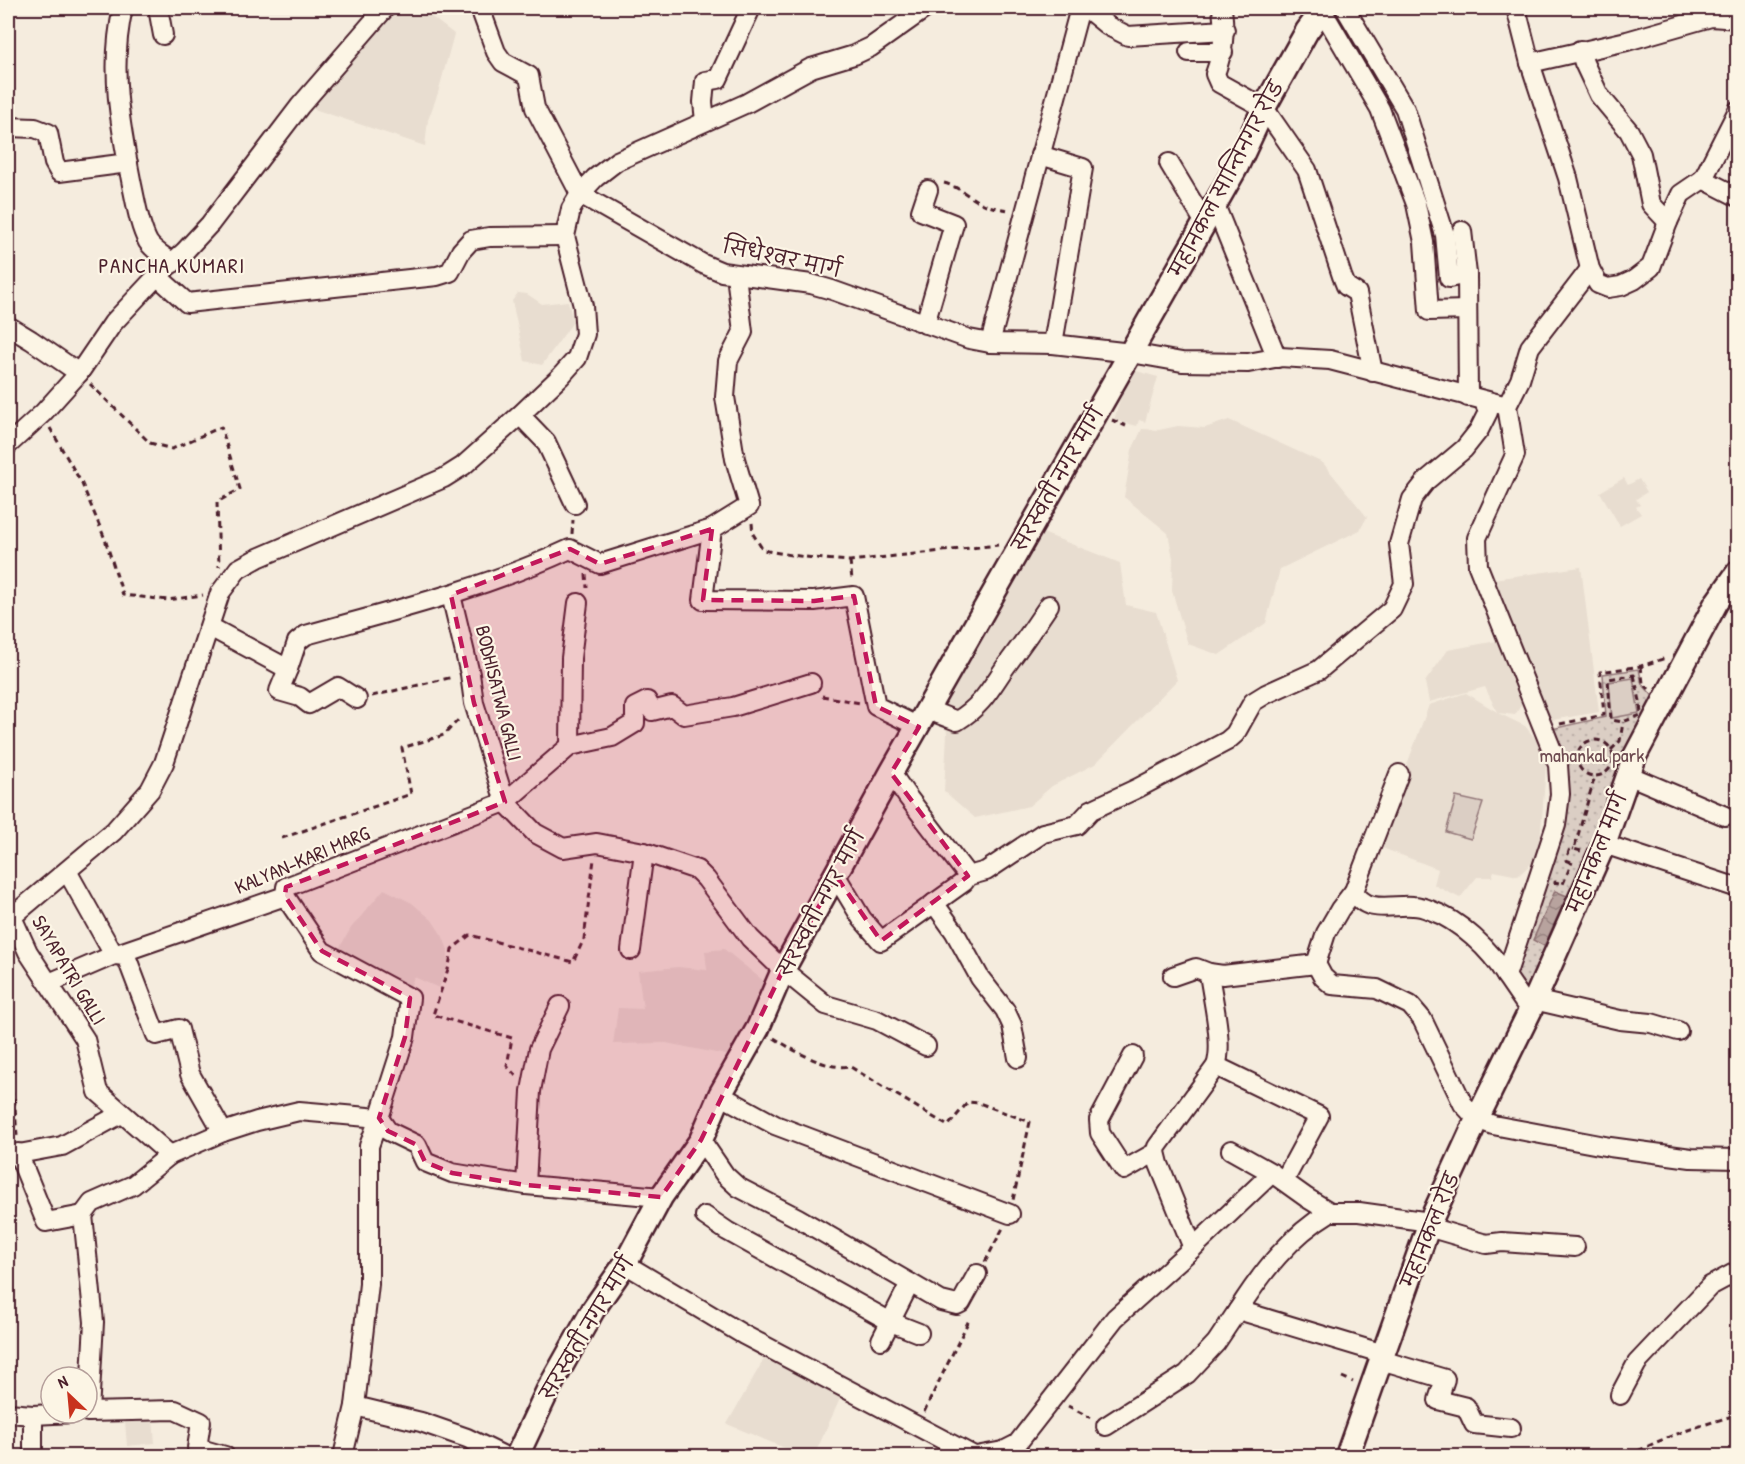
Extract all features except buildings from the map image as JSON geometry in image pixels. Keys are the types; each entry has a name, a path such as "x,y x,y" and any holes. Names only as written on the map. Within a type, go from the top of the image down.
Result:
{"main road":[{"name":"महानकल सान्तिनगर रोड","path":"1131,353 1237,166 1264,108 1307,31 1323,8"},
{"name":"सरस्वती नगर मार्ग","path":"517,1456 554,1380 593,1310 625,1264 661,1197 701,1140 720,1095 758,1028 783,970 891,773 1131,353"},
{"name":"महानकल मार्ग","path":"1532,1005 1604,844 1636,764 1691,650 1716,603 1737,572"},
{"name":"महानकल रोड","path":"1347,1456 1429,1224 1532,1005"}],"street":[{"path":"123,8 116,43 115,67 117,100 128,163 136,204 150,245 172,263"},
{"path":"158,8 163,35"},
{"path":"8,445 43,413 79,373 112,323 210,224 300,106 385,8"},
{"path":"480,8 496,52 504,62 529,76 535,108 580,194"},
{"path":"705,121 703,102 705,81 718,79 751,8"},
{"path":"10,918 114,831 150,790 164,763 220,593 238,569 258,558 444,478 463,466 520,415 561,376 577,357 585,334 583,306 565,236 571,209 580,194 595,178 617,162 747,103 811,68 854,55 871,47 926,8"},
{"path":"990,343 1080,8"},
{"path":"1086,8 1107,26 1128,36 1225,30"},
{"path":"1222,8 1225,30 1223,52 1215,74 1219,83 1264,108 1307,170 1346,286 1357,293 1373,372"},
{"path":"1323,8 1380,109 1416,204 1424,242 1429,311 1467,310"},
{"path":"1345,8 1405,109 1445,235 1449,278 1467,274"},
{"path":"1516,8 1530,63 1568,178 1590,269 1598,284 1608,288 1621,286 1634,280 1651,267 1668,222 1682,194 1703,179 1737,111"},
{"path":"1530,63 1626,41 1711,17 1737,19"},
{"path":"1581,50 1584,63 1599,95 1629,130 1641,154 1651,204 1668,222"},
{"path":"1189,52 1223,52"},
{"path":"8,127 35,128 48,134 54,164 59,172 128,163"},
{"path":"1040,155 1083,168 1053,344"},
{"path":"1169,163 1210,214 1276,358"},
{"path":"1703,179 1737,197"},
{"path":"925,324 954,224 921,211 928,190"},
{"name":"सिधेश्वर मार्ग","path":"580,194 703,264 722,272 811,285 969,339 990,343 1053,344 1131,353 1182,362 1248,363 1276,358 1330,360 1507,406"},
{"path":"836,876 862,919 881,942 964,882 968,876 986,871 1043,833 1077,825 1091,810 1227,741 1235,734 1253,702 1319,670 1392,609 1404,584 1399,544 1412,500 1427,480 1464,449 1479,430 1488,412 1476,399 1462,231"},
{"path":"157,276 187,303 437,276 450,272 471,240 489,237 565,236"},
{"path":"1506,976 1556,825 1560,794 1558,765 1478,567 1477,538 1515,455 1507,406 1520,380 1530,347 1590,269"},
{"path":"357,699 338,687 309,704 300,697 279,691 297,642 306,635 451,595 542,562 570,549 600,564 712,529 749,506 735,459 725,397 728,361 743,332 736,274"},
{"path":"8,327 79,373"},
{"path":"520,415 546,442 574,504"},
{"path":"712,529 703,600 814,601 854,596 876,706 923,719 957,721 969,714 991,691 1049,605"},
{"name":"BODHISATWA GALLI","path":"451,595 470,674 474,703 505,802 535,833 563,848 597,843 644,852 697,870 750,938 783,970 826,1005 877,1020 926,1046"},
{"path":"570,746 571,658 578,603"},
{"path":"210,627 288,669"},
{"name":"BODHISATWA GALLI","path":"505,802 570,746 612,736 635,723 634,707 647,700 652,711 672,706 684,715 733,707 811,683"},
{"path":"1636,764 1725,816"},
{"path":"891,773 968,876"},
{"path":"1399,774 1354,891 1326,933 1316,964 1323,978 1332,985 1377,989 1410,1005 1422,1019 1463,1104 1477,1119 1493,1125 1611,1147 1691,1158 1737,1159"},
{"name":"KALYAN-KARI MARG","path":"49,983 114,955 285,896 286,887 505,802"},
{"path":"1604,844 1737,888"},
{"path":"631,950 644,852"},
{"path":"67,871 114,955 126,956 156,1035 179,1029 190,1074 223,1132"},
{"path":"1354,891 1360,899 1380,908 1412,906 1449,918 1495,957 1506,976 1532,1005 1651,1023 1678,1031"},
{"path":"285,896 322,951 410,998 405,1037 369,1146 369,1284 355,1406 343,1456"},
{"path":"934,903 954,931 980,978 1005,1010 1012,1026 1018,1058"},
{"name":"SAYAPATRI GALLI","path":"10,918 28,952 85,1039 98,1092 171,1155"},
{"path":"1173,976 1196,968 1209,973 1231,974 1316,964"},
{"path":"1193,1248 1156,1152 1157,1147 1220,1058 1209,973"},
{"path":"526,1185 531,1091 539,1049 560,1006"},
{"path":"1133,1056 1100,1120 1100,1133 1124,1170 1156,1152"},
{"path":"625,1264 744,1335 975,1456 1004,1451 1017,1444 1115,1318 1193,1248 1278,1177 1319,1116 1216,1066"},
{"path":"720,1095 775,1125 1010,1214"},
{"path":"88,1365 93,1322 83,1215 92,1203 133,1185 171,1155 223,1132 257,1121 299,1111 379,1118"},
{"path":"83,1215 46,1222 13,1154 62,1146 121,1114"},
{"path":"379,1118 388,1131 417,1146 425,1162 452,1173 526,1185 661,1197"},
{"path":"701,1140 725,1175 738,1187 798,1218 941,1301 959,1305 977,1274"},
{"path":"1231,1150 1278,1177 1330,1212"},
{"path":"1106,1426 1187,1374 1216,1343 1273,1260 1291,1241 1330,1212 1359,1212 1429,1224 1486,1244 1502,1242 1575,1247"},
{"path":"705,1216 727,1232 891,1322 919,1334"},
{"path":"1620,1395 1637,1363 1710,1286 1737,1271"},
{"path":"881,1340 910,1283"},
{"path":"1238,1310 1445,1379 1438,1400 1466,1407 1474,1424 1510,1428"},
{"path":"355,1406 421,1422 466,1438 504,1456"},
{"path":"99,1412 174,1410 201,1422 197,1448 225,1456"},
{"path":"8,1413 39,1415"},
{"path":"33,1415 33,1456"}],"path":[{"path":"928,190 936,182 956,186 989,206 1025,213"},
{"path":"43,413 82,484 105,539 123,595 168,600 220,593 217,502 240,489 221,427 172,449 150,443 79,373"},
{"path":"570,549 574,504"},
{"path":"749,506 753,534 763,550 788,555 850,561 1021,543"},
{"path":"1543,728 1604,715 1600,672 1641,666 1691,650"},
{"path":"357,699 470,674"},
{"path":"1634,675 1641,701 1641,715 1623,722 1611,720 1608,679 1634,675"},
{"path":"811,683 822,696 876,706"},
{"path":"282,838 411,794 402,748 444,735 474,703"},
{"path":"1611,750 1620,741 1623,722"},
{"path":"1599,740 1606,742 1613,759 1607,773 1595,776 1583,773 1577,765 1578,748 1583,742 1599,740"},
{"path":"1574,849 1595,776"},
{"path":"531,1091 507,1066 512,1038 433,1015 449,966 452,949 470,935 573,962 584,939 597,843"},
{"path":"1579,863 1566,860 1570,848 1582,851 1581,857"},
{"path":"8,1094 14,1094 13,1154"},
{"path":"1737,1377 1734,1378 1737,1430"},
{"path":"1053,1397 1106,1426"},
{"path":"1629,1456 1694,1427 1736,1415"}],"highlighted area":[{"path":"712,529 703,600 814,601 854,596 876,706 919,727 891,773 968,876 881,941 836,876 783,970 701,1140 661,1197 526,1185 452,1173 425,1162 417,1145 388,1131 379,1118 405,1037 410,998 322,951 285,896 286,887 505,802 474,703 451,595 570,549 600,564"}],"shaded area":[{"path":"392,8 420,8 454,34 428,120 425,146 308,107"},
{"path":"518,293 527,294 542,304 568,301 573,322 542,365 525,361 512,301"},
{"path":"1129,369 1158,377 1145,422 1139,420 1137,426 1114,420"},
{"path":"1229,420 1323,463 1367,517 1360,530 1280,569 1266,623 1219,655 1188,644 1172,591 1173,558 1168,533 1124,497 1132,450 1142,429 1159,430 1178,426 1205,428"},
{"path":"1624,478 1628,485 1639,479 1647,492 1636,499 1640,505 1636,507 1641,514 1620,526 1600,492"},
{"path":"1035,530 1120,563 1126,605 1156,612 1177,680 1095,764 1052,786 1029,806 975,818 944,791 947,733 942,706 1026,563"},
{"path":"1581,567 1599,712 1546,721 1491,592 1493,579"},
{"path":"1502,640 1527,695 1515,715 1498,713 1525,726 1547,753 1539,856 1518,876 1494,871 1492,877 1477,877 1460,898 1434,885 1438,869 1377,846 1429,705 1466,693 1497,712 1485,687 1429,702 1425,682 1448,650"},
{"path":"384,889 412,903 432,920 443,937 448,950 448,964 439,988 414,977 407,996 334,957 351,928"},
{"path":"724,949 765,982 736,1057 666,1043 613,1044 618,1008 643,1009 638,971 678,967 707,970 705,951"},
{"path":"764,1359 796,1368 844,1390 814,1456 804,1456 727,1424"},
{"path":"153,1420 155,1443 127,1446 125,1422"}],"green space":[{"name":"mahankal park","path":"1639,669 1642,684 1660,704 1529,1006 1508,978 1560,823 1547,730 1606,717 1603,674"},
{"path":"1633,678 1639,713 1612,718 1609,682"},
{"path":"1456,797 1483,803 1471,839 1446,832"}],"water":[{"path":"1555,891 1567,896 1544,946 1533,940"}],"district":[{"name":"PANCHA KUMARI","path":"172,266"}]}
